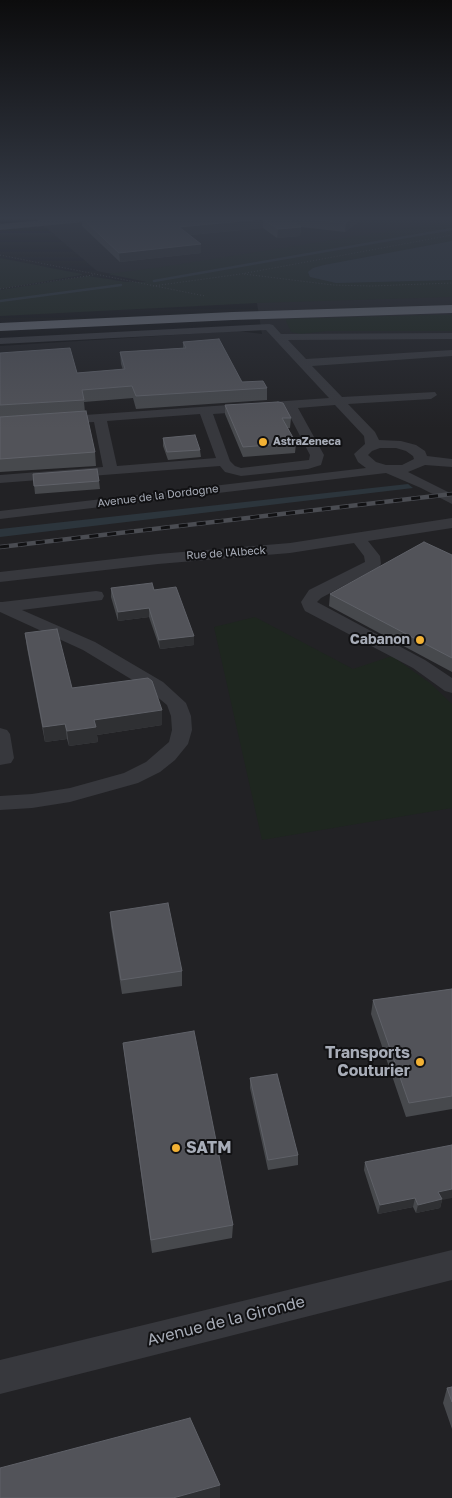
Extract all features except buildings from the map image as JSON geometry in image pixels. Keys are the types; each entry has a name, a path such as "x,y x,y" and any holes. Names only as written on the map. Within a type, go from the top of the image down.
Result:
{"highway":[{"path":"0,320 452,302"},
{"path":"0,327 277,314 452,309"},
{"path":"277,314 452,313"}],"street":[{"path":"0,341 269,327 370,435 372,446 392,444 407,446 418,452 421,461 420,478 426,484"},
{"path":"278,337 452,336"},
{"path":"302,363 452,353"},
{"path":"50,421 431,395"},
{"path":"205,410 224,462 230,470 241,472 304,466 316,462 316,454 290,404"},
{"path":"100,418 111,471"},
{"name":"Avenue de la Dordogne","path":"317,478 342,471 362,457 363,451 372,446"},
{"path":"362,457 372,465 388,469 426,484 452,500"},
{"path":"421,461 452,463"},
{"name":"Avenue de la Dordogne","path":"0,515 388,469 410,468 421,461"},
{"path":"0,479 224,462"},
{"name":"Rue de l'Albeck","path":"0,577 158,558 290,548 452,523"},
{"path":"358,538 372,556 373,564 314,594 309,602 311,607 419,664 452,687"},
{"path":"1,607 96,596"},
{"path":"0,803 32,801 70,795 131,778 153,767 168,756 178,744 182,730 181,716 176,703 156,686 89,646 1,607"},
{"path":"0,734 4,758 0,758"},
{"name":"Avenue de la Gironde","path":"0,1377 452,1265"}],"path":[{"path":"168,289 205,296"}],"shaded area":[{"path":"187,289 452,289 452,1498 0,1498 0,346 238,331 262,334 257,303"},
{"path":"452,289 452,297 257,303 0,316 0,290"},
{"path":"452,315 452,331 327,331 301,334 291,332 286,321 286,319"},
{"path":"408,484 413,488 0,537 0,529"},
{"path":"255,617 353,669 392,656 430,683 452,704 452,808 262,840 214,627"}],"waterway":[{"path":"0,301 91,289"}],"railway":[{"path":"0,547 452,494"}],"place":[{"name":"AstraZeneca","path":"263,442"},
{"name":"Cabanon","path":"420,640"},
{"name":"Transports Couturier","path":"420,1062"},
{"name":"SATM","path":"176,1148"}]}
